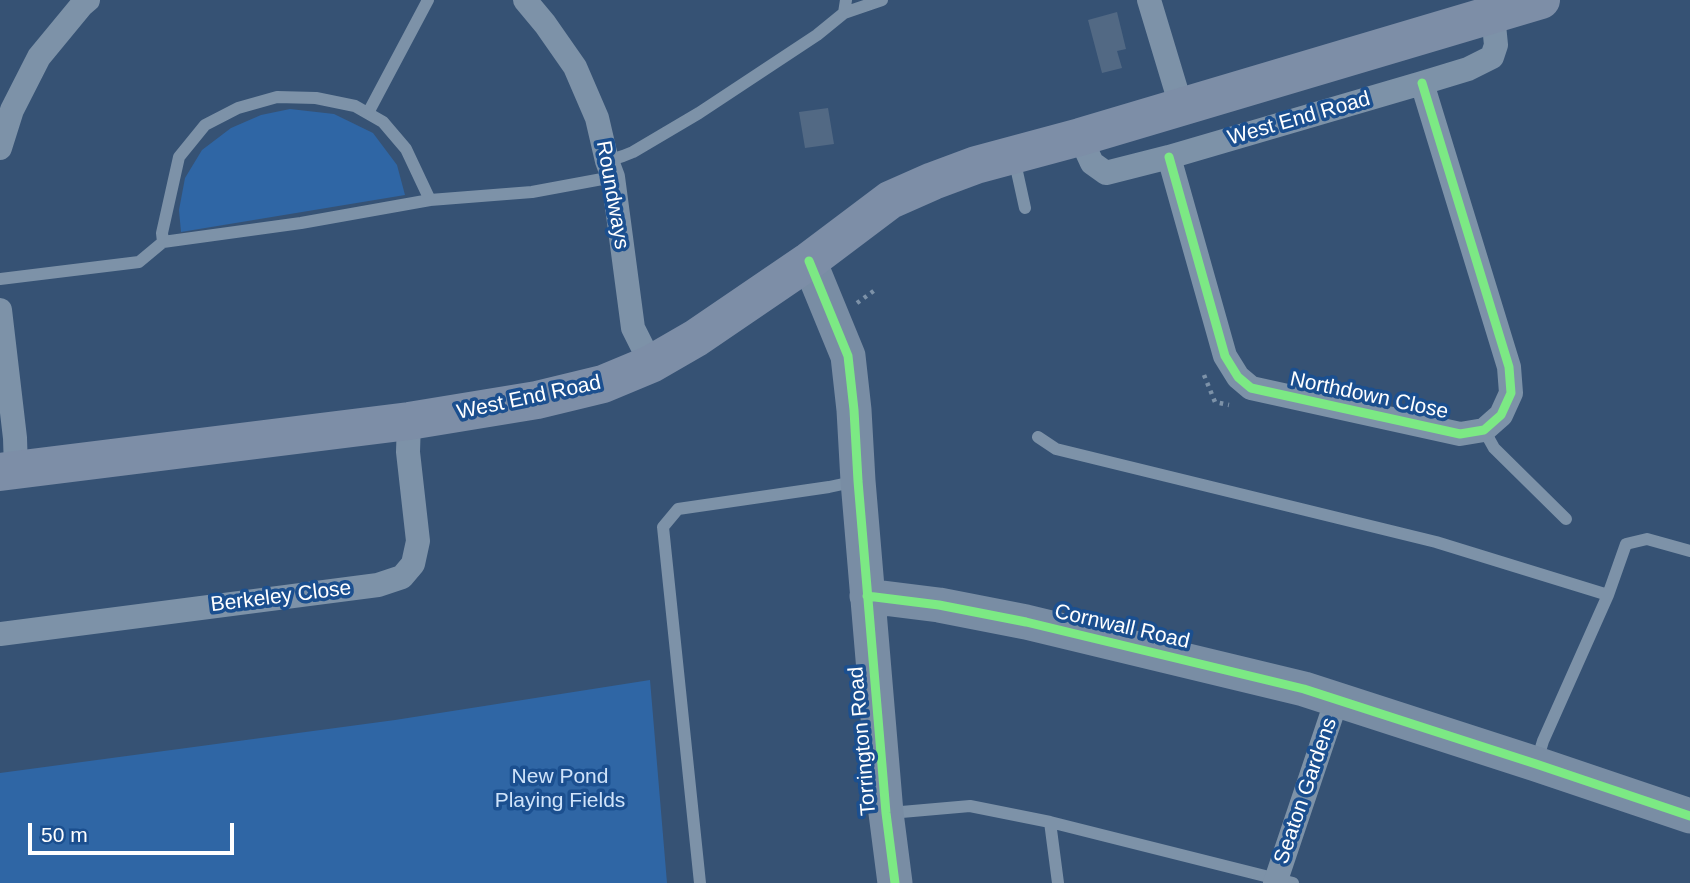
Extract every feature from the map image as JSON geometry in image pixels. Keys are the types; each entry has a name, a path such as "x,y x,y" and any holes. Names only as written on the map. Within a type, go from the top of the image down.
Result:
{"main road":[{"name":"West End Road","path":"8,470 409,421 537,400 603,384 651,364 696,338 809,261 890,200 933,181 977,171 1013,154 1080,137 1541,0"}],"street":[{"name":"Roundways","path":"525,0 575,67 597,118 610,169 633,328 651,364"},
{"path":"1149,0 1181,106"},
{"path":"0,148 12,110 39,57 81,2"},
{"name":"West End Road","path":"1080,137 1092,163 1106,173 1422,83 1468,69 1492,57 1496,45 1493,15"},
{"path":"1422,83 1509,368 1511,393 1501,415 1484,430"},
{"name":"Northdown Close","path":"1168,157 1225,356 1238,377 1251,388 1460,434 1484,430"},
{"path":"809,261 848,356 867,596"},
{"path":"0,310 15,438 8,470"},
{"name":"Berkeley Close","path":"0,634 378,585 402,577 413,564 418,541 408,452 409,421"},
{"name":"Cornwall Road","path":"867,596 939,605 1026,622 1304,690 1690,816"},
{"name":"Torrington Road","path":"867,596 886,813 895,883"},
{"name":"Seaton Gardens","path":"1282,881 1337,699"}],"lane":[{"path":"368,113 428,0"},
{"path":"0,279 139,262 163,242 301,223 430,200 532,192 610,169 623,156 699,113 817,35 845,6 882,0"},
{"path":"163,242 162,233 179,158 205,125 238,108 277,97 316,98 355,106 383,122 406,149 430,200"},
{"path":"1013,154 1025,208"},
{"path":"1484,430 1494,448 1566,519"},
{"path":"1038,437 1056,449 1436,542 1608,595"},
{"path":"700,883 663,527 678,509 858,481"},
{"path":"1536,764 1543,741 1608,595 1626,544 1647,539 1690,551"},
{"path":"886,813 970,806 1050,822 1282,881"},
{"path":"1050,822 1058,883"}],"path":[{"path":"1200,365 1214,402 1241,407"}],"green space":[{"path":"290,109 334,114 373,133 397,165 405,195 181,232 179,210 185,178 202,150 231,128 261,115"},
{"name":"New Pond Playing Fields","path":"650,680 667,883 0,883 0,773 395,720"}],"building":[{"path":"1117,12 1126,49 1117,51 1122,68 1102,73 1088,20"},
{"path":"828,108 834,144 805,148 799,112"}],"cycle path":[{"path":"1169,157 1225,356 1238,377 1251,388 1460,434 1484,430 1501,415 1511,393 1509,367 1422,83"},
{"path":"809,261 848,356 886,813 895,883"},
{"path":"867,596 939,605 1026,622 1304,689 1690,816"}]}
